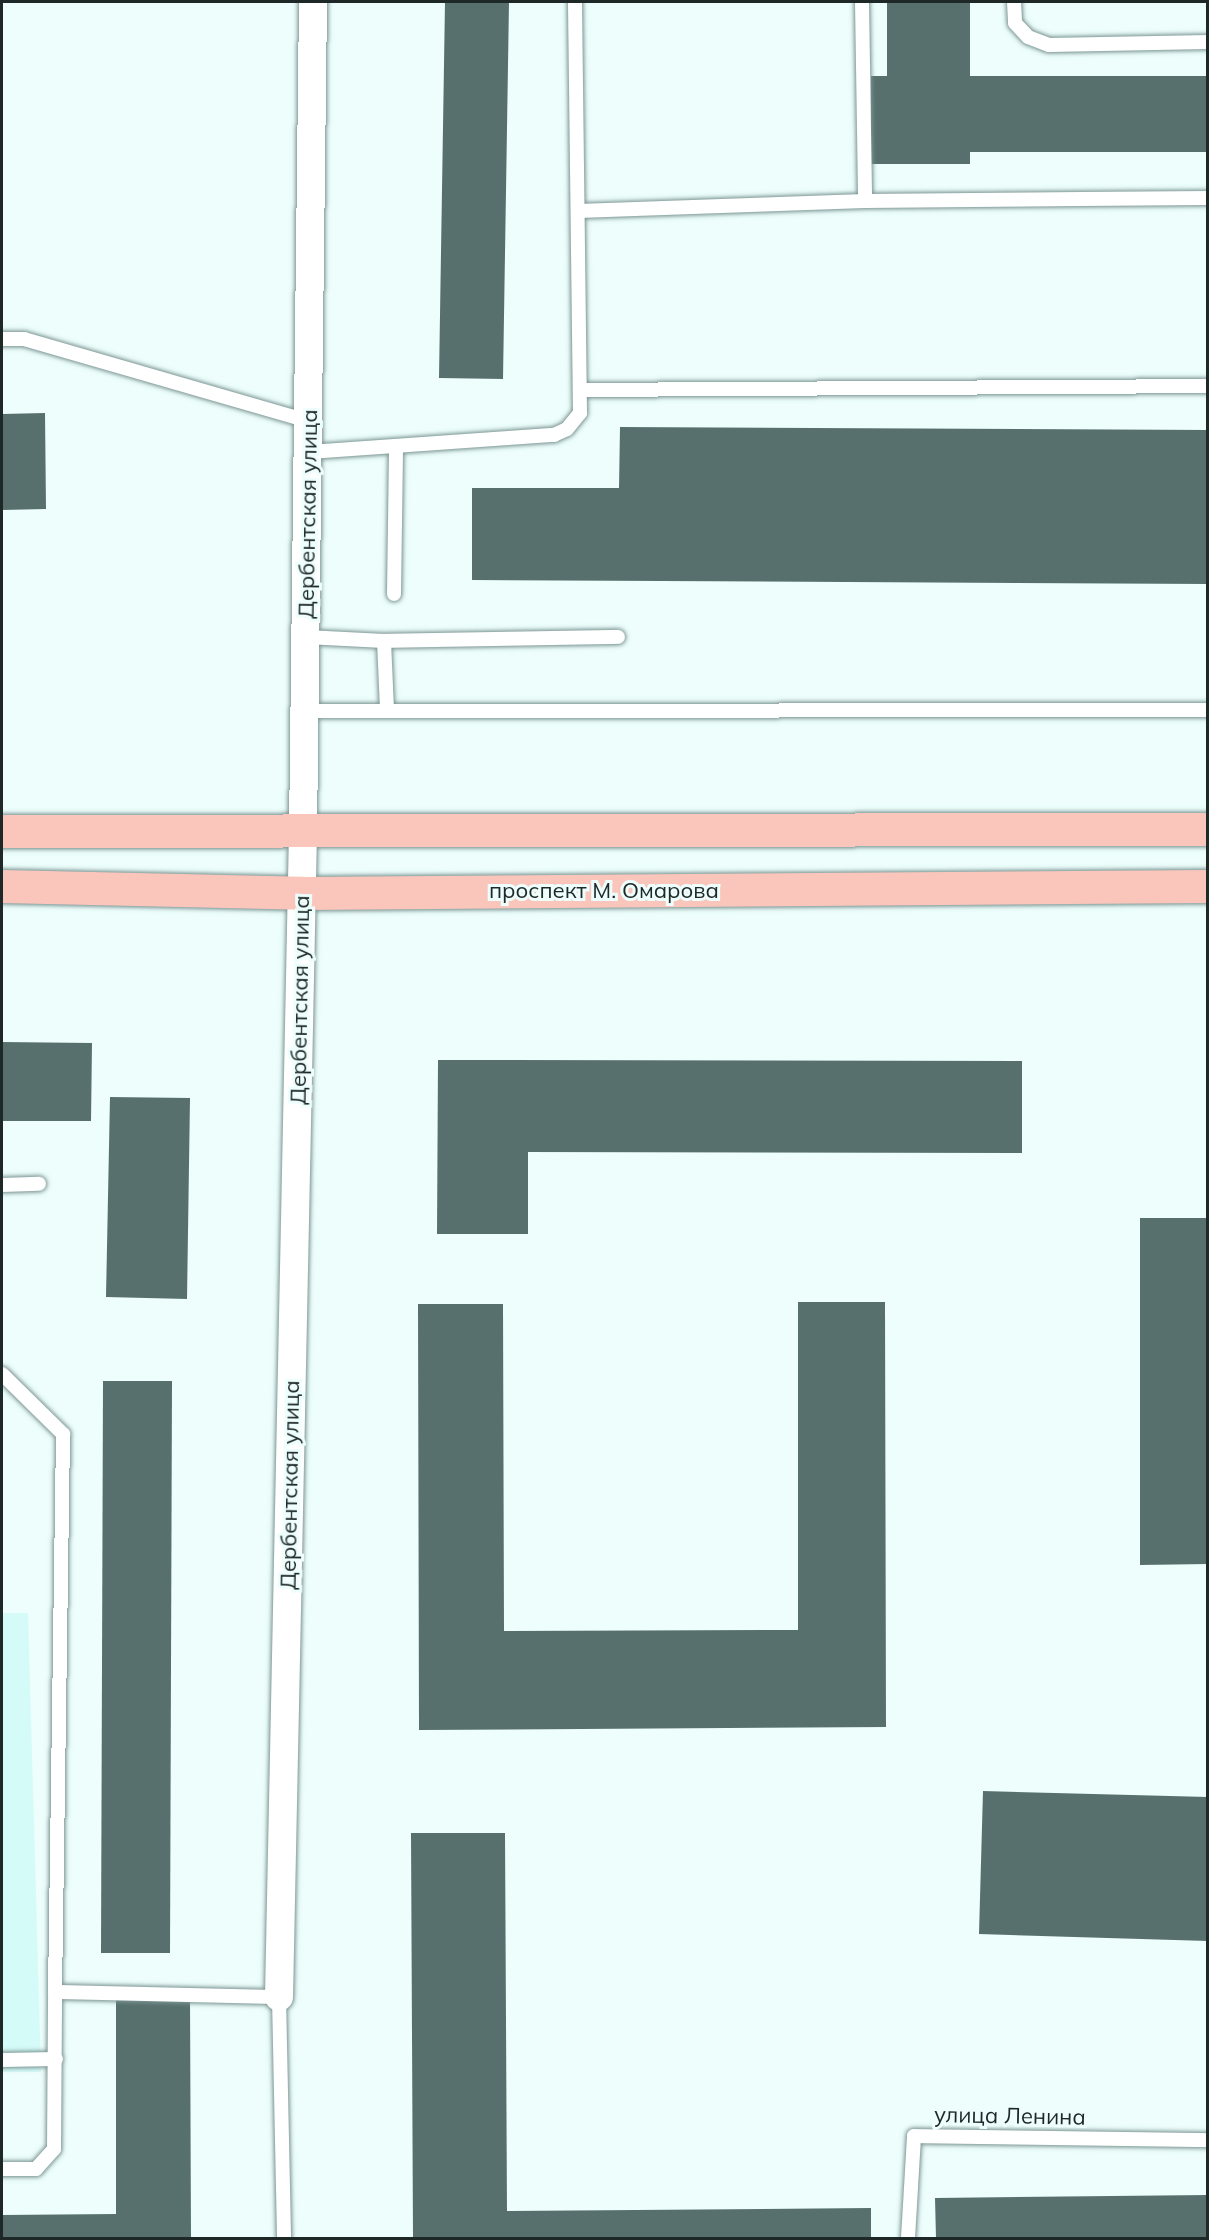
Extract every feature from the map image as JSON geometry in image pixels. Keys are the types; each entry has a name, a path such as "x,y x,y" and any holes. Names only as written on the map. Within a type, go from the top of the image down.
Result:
{"main road":[{"path":"2,831 1208,829"},
{"name":"проспект М. Омарова","path":"2,886 302,893 1208,886"}],"street":[{"name":"Дербентская улица","path":"279,1997 302,893 313,2"}],"lane":[{"path":"309,452 554,435 567,429 580,413 575,2"},
{"path":"862,2 865,201"},
{"path":"1014,2 1015,22 1028,38 1049,45 1208,42"},
{"path":"578,211 865,201 1208,198"},
{"path":"2,339 24,339 309,421"},
{"path":"580,390 1208,386"},
{"path":"394,594 396,446"},
{"path":"306,637 384,641 618,637"},
{"path":"384,641 387,711"},
{"path":"305,711 1208,710"},
{"path":"2,1185 39,1184"},
{"path":"2,1374 63,1434 54,2149 36,2169 2,2169"},
{"path":"55,1992 279,1997 284,2238"},
{"path":"2,2060 56,2059"},
{"name":"улица Ленина","path":"908,2238 914,2136 1208,2140"}],"shaded area":[{"path":"2,1613 28,1613 41,2072 2,2072"}],"building":[{"path":"445,2 509,2 503,379 439,378"},
{"path":"887,2 970,2 970,76 1208,76 1208,152 970,152 970,164 871,164 871,76 887,76"},
{"path":"45,413 46,509 2,510 2,414"},
{"path":"620,427 1208,430 1208,584 472,580 472,488 619,488"},
{"path":"2,1042 92,1043 91,1121 2,1121"},
{"path":"438,1060 1022,1061 1022,1153 528,1152 528,1234 437,1234"},
{"path":"110,1097 190,1098 187,1299 106,1297"},
{"path":"1140,1218 1208,1218 1208,1564 1140,1565"},
{"path":"798,1302 885,1302 886,1727 419,1730 418,1304 503,1304 504,1631 798,1630"},
{"path":"103,1381 172,1381 170,1953 101,1953"},
{"path":"983,1791 1208,1797 1208,1941 979,1934"},
{"path":"411,1833 505,1833 507,2211 871,2208 871,2238 413,2238"},
{"path":"116,1998 190,1998 191,2238 2,2238 2,2215 116,2214"},
{"path":"1208,2195 1208,2238 936,2238 935,2198"}]}
